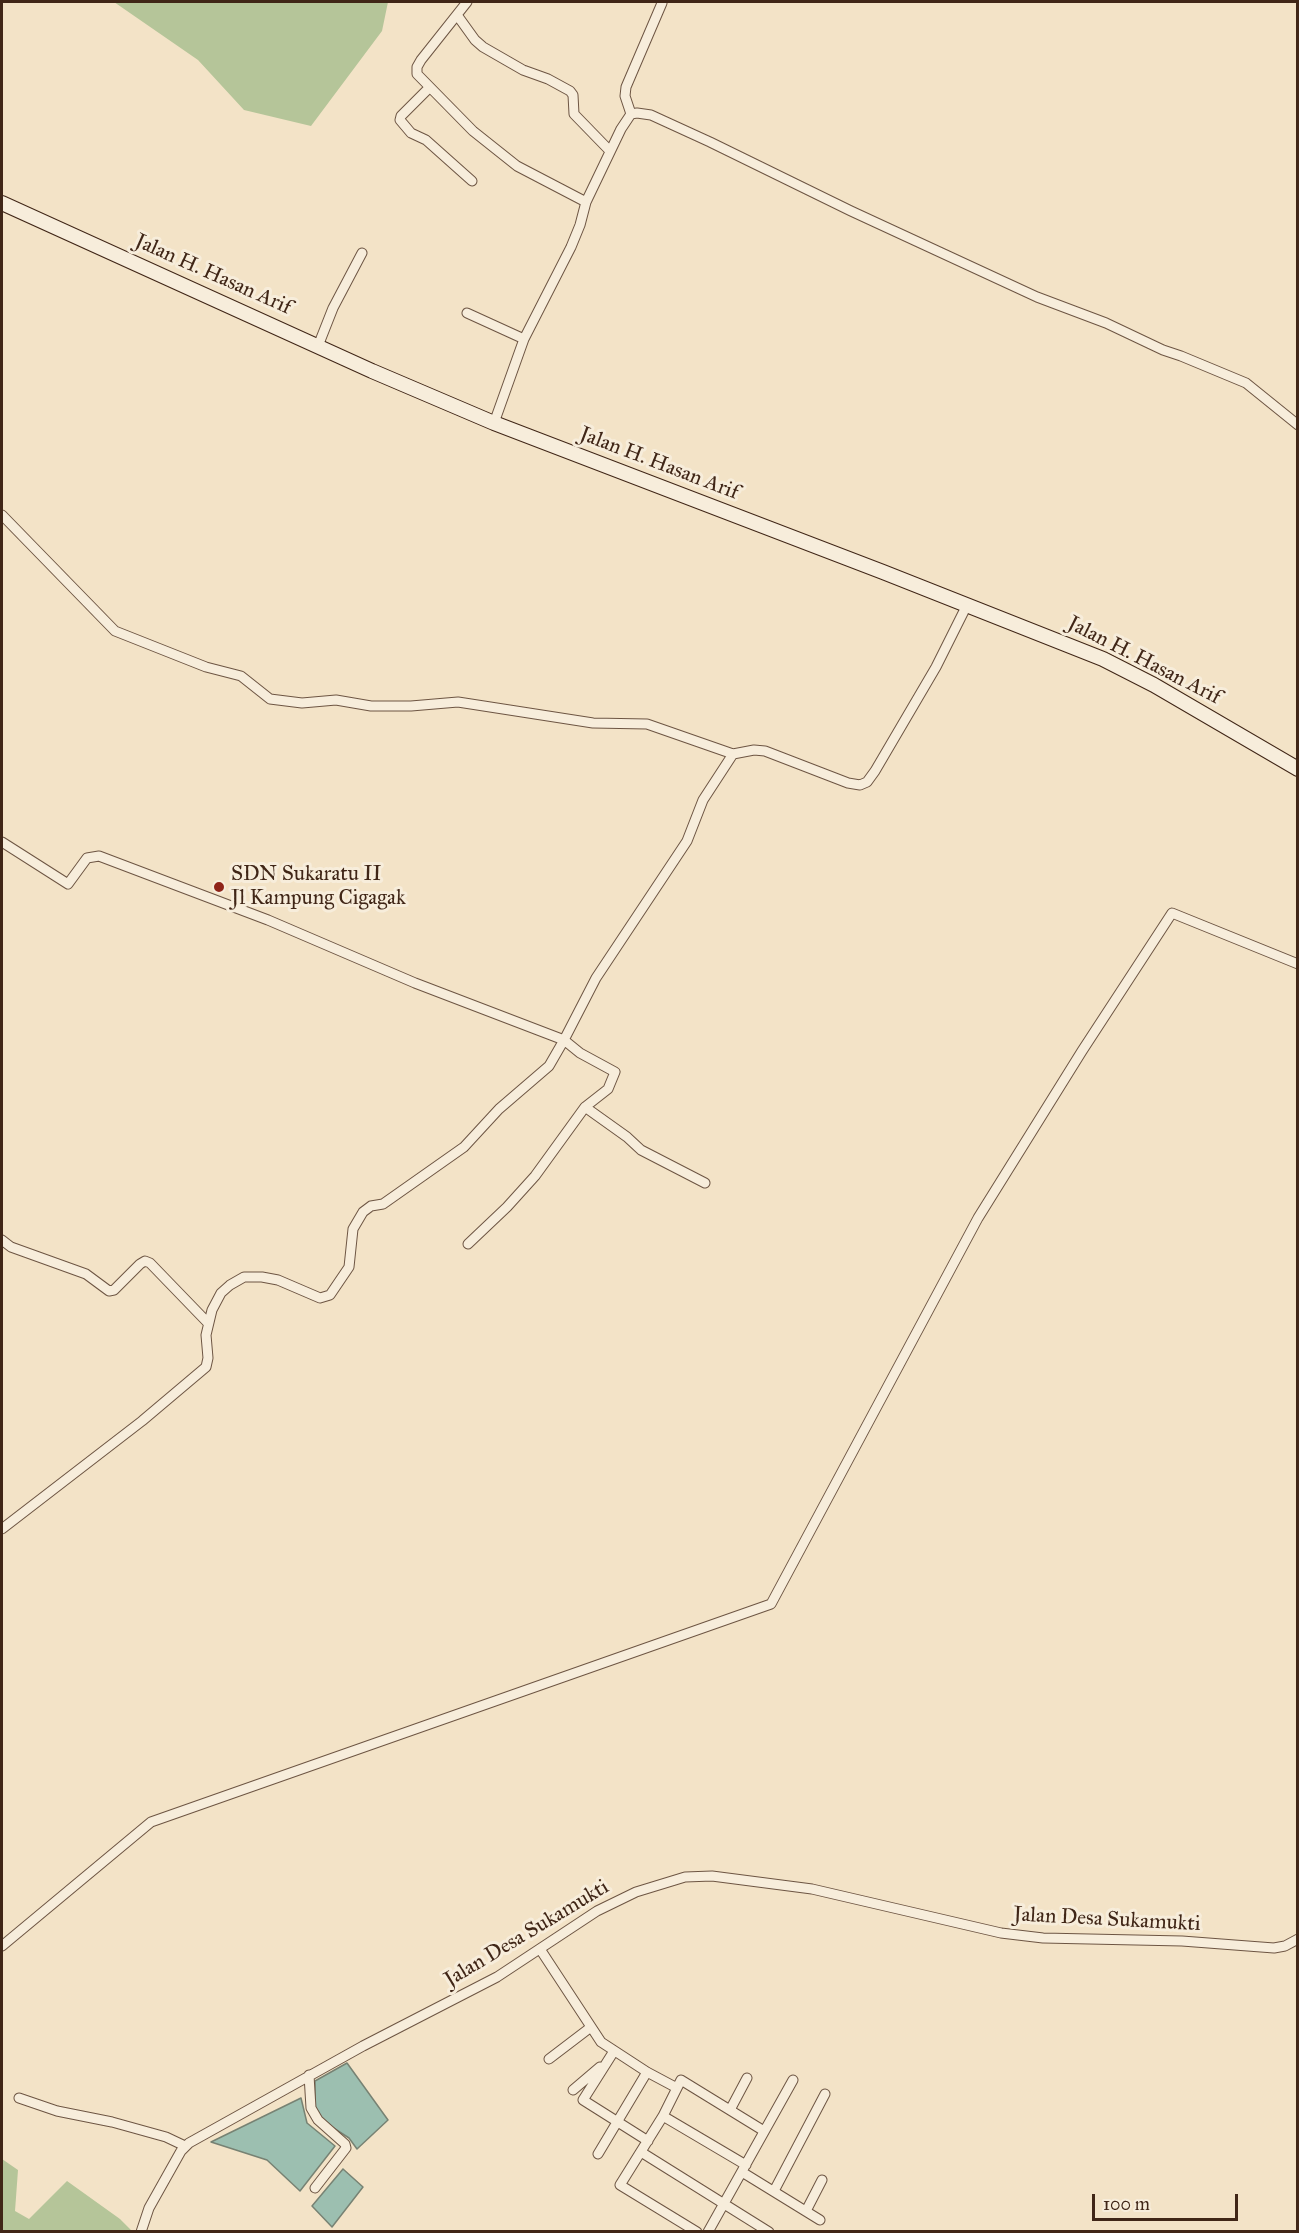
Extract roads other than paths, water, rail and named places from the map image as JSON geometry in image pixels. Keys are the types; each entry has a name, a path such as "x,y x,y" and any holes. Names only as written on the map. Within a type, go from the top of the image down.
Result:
{"main road":[{"name":"Jalan H. Hasan Arif","path":"2,203 372,371 494,423 1056,639 1154,685 1298,769"}],"street":[{"path":"467,2 417,66 417,74 472,131 517,166 586,202"},
{"path":"631,114 626,101 626,87 662,3"},
{"path":"457,15 474,40 483,47 523,70 548,79 570,91 573,95 574,114 609,150"},
{"path":"429,88 401,116 400,120 411,133 426,140 472,181"},
{"path":"631,114 642,113 670,124 1037,297 1106,323 1163,350 1245,383 1298,425"},
{"path":"494,423 524,339 571,247 586,202 609,150 631,114"},
{"path":"318,346 333,308 363,253"},
{"path":"466,313 524,339"},
{"path":"2,515 115,631 206,667 241,676 270,699 302,703 336,700 371,706 411,706 458,702 593,723 647,724 733,754 754,750 765,752 848,783 860,785 865,783 875,771 936,667 967,605"},
{"path":"2,1529 142,1421 206,1367 208,1323 221,1293 230,1285 244,1277 278,1280 320,1298 330,1295 349,1267 353,1230 363,1212 371,1206 383,1204 465,1147 499,1109 549,1066 596,978 687,841 703,800 733,754"},
{"path":"2,842 68,884 87,858 99,856 268,920 415,983 564,1040 580,1053 615,1072 608,1089 585,1107 535,1176 507,1207 468,1244"},
{"path":"2,1946 151,1822 771,1604 978,1218 1172,913 1298,964"},
{"path":"585,1107 641,1150 705,1184"},
{"path":"2,1240 11,1247 86,1274 109,1292 114,1290 144,1261 150,1263 208,1323"},
{"name":"Jalan Desa Sukamukti","path":"185,2146 309,2075 497,1977 597,1911 636,1892 685,1877 712,1876 812,1889 1001,1933 1043,1938 1182,1941 1271,1948 1285,1946 1298,1939"},
{"path":"540,1949 601,2042 647,2072 677,2088"},
{"path":"549,2059 591,2027"},
{"path":"614,2051 583,2100 648,2141"},
{"path":"573,2090 606,2062"},
{"path":"598,2154 647,2072"},
{"path":"309,2075 311,2108 318,2120 345,2144 346,2148 315,2188"},
{"path":"730,2110 747,2078"},
{"path":"697,2232 620,2185 663,2116 681,2080 764,2131"},
{"path":"708,2232 793,2080"},
{"path":"774,2191 825,2094"},
{"path":"19,2098 57,2111 112,2122 166,2137 185,2146 149,2208 141,2232"},
{"path":"663,2116 820,2220"},
{"path":"641,2152 769,2232"},
{"path":"806,2211 822,2180"}],"place":[{"name":"SDN Sukaratu II Jl Kampung Cigagak","path":"219,887"}]}
